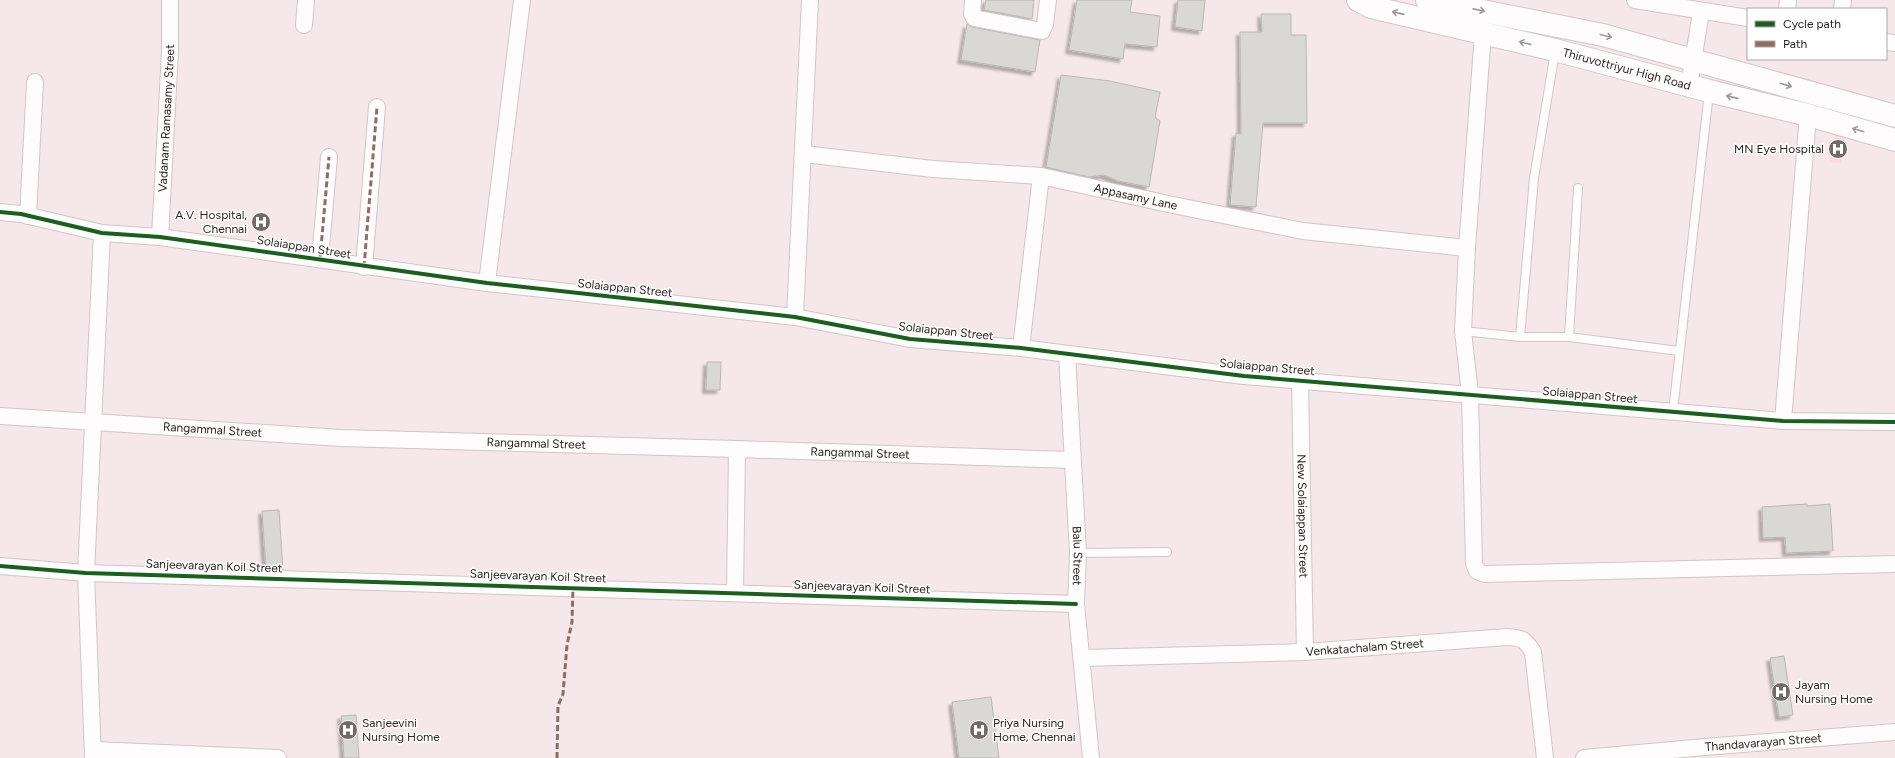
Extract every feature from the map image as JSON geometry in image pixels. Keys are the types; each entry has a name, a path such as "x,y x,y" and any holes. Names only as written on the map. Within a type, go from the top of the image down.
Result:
{"main road":[{"name":"Thiruvottriyur High Road","path":"1358,0 1371,7 1555,50 1699,89 1808,115 1895,140"},
{"path":"1427,0 1603,36 1895,116"}],"street":[{"name":"Vadanam Ramasamy Street","path":"160,237 170,51 170,0"},
{"path":"304,25 306,0"},
{"path":"487,283 522,0"},
{"path":"795,317 804,154 810,0"},
{"path":"973,0 972,14 974,18 1042,31 1045,24 1048,0"},
{"path":"1645,1 1701,12 1747,18"},
{"path":"1699,89 1693,60 1701,12"},
{"path":"1483,33 1467,248 1463,331 1470,394 1474,564 1477,571 1484,574 1895,564"},
{"path":"28,216 35,82"},
{"path":"364,267 377,107"},
{"path":"1782,421 1808,115"},
{"name":"Appasamy Lane","path":"804,154 933,169 1041,176 1168,204 1303,231 1467,248"},
{"path":"320,259 329,157"},
{"path":"1021,348 1041,176"},
{"name":"Solaiappan Street","path":"0,212 28,216 102,233 160,237 320,259 364,267 487,283 795,317 910,339 1021,348 1244,376 1782,421 1895,422"},
{"path":"102,233 86,573 94,754 278,758"},
{"name":"Balu Street","path":"1067,354 1078,553 1076,604 1091,758"},
{"name":"New Solaiappan Street","path":"1300,380 1305,652"},
{"name":"Rangammal Street","path":"0,416 341,438 737,448 1072,460"},
{"path":"735,593 737,448"},
{"name":"Sanjeevarayan Koil Street","path":"0,566 86,573 1076,604"},
{"name":"Venkatachalam Street","path":"1082,658 1305,652 1521,638 1528,643 1533,652 1545,758"},
{"name":"Thandavarayan Street","path":"1584,758 1705,752 1895,732"}],"lane":[{"path":"1520,337 1534,178 1555,50"},
{"path":"1673,412 1699,89"},
{"path":"1569,337 1578,188"},
{"path":"1463,331 1520,337 1569,337 1679,351"},
{"path":"1078,553 1167,552"}],"shaded area":[{"name":"MN Eye Hospital","path":"1835,133 1845,136 1841,163 1830,162"}],"building":[{"path":"986,0 1034,0 1032,19 984,10"},
{"path":"1077,0 1132,0 1130,12 1160,16 1157,47 1125,44 1123,59 1069,50"},
{"path":"1178,0 1205,0 1202,31 1175,27"},
{"path":"1261,14 1291,14 1291,35 1306,35 1307,123 1263,123 1256,207 1230,205 1236,133 1241,134 1240,32 1262,32"},
{"path":"967,24 972,27 1040,40 1035,72 961,60"},
{"path":"1061,75 1110,81 1160,92 1155,117 1160,121 1149,187 1118,181 1104,175 1089,177 1046,167"},
{"path":"707,362 721,362 720,390 706,390"},
{"path":"1807,504 1807,506 1830,504 1833,551 1786,553 1785,537 1763,538 1762,507"},
{"path":"279,510 283,570 266,569 262,511"},
{"path":"1784,656 1793,715 1779,717 1770,658"},
{"path":"991,697 999,758 959,758 952,702"},
{"path":"356,715 359,758 344,758 341,716"}],"marked path":[{"path":"364,267 377,107"},
{"path":"320,259 329,157"},
{"path":"557,758 558,706 563,694 567,645 572,622 573,587"}],"cycle path":[{"path":"0,212 21,214 102,233 160,237 487,283 795,317 910,339 1021,348 1244,376 1783,421 1895,422"},
{"path":"0,566 86,573 1076,604"}],"place":[{"name":"MN Eye Hospital","path":"1838,149"},
{"name":"A.V. Hospital, Chennai","path":"261,222"},
{"name":"Jayam Nursing Home","path":"1781,692"},
{"name":"Sanjeevini Nursing Home","path":"348,730"},
{"name":"Priya Nursing Home, Chennai","path":"979,730"}]}
